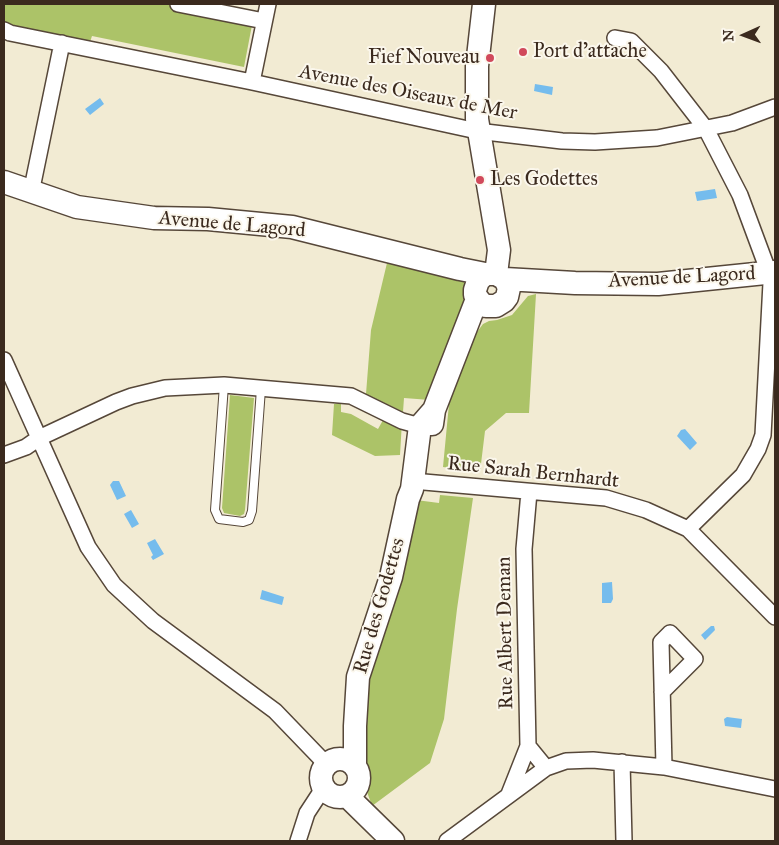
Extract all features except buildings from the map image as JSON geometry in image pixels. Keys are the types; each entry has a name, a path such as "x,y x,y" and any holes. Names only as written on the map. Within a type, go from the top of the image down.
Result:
{"street":[{"path":"178,4 264,21"},
{"path":"252,82 268,4"},
{"path":"4,455 26,447 39,438 116,402 138,394 165,388 224,385 351,396 402,421 427,418 487,285 499,250 476,119 477,66 484,4"},
{"name":"Avenue des Oiseaux de Mer","path":"4,30 10,33 252,82 479,131 562,141 595,142 657,138 732,123 775,107"},
{"path":"615,38 631,41 661,71 706,128 740,195 772,272 769,435 758,449 743,475 688,529"},
{"path":"31,193 62,43"},
{"name":"Avenue de Lagord","path":"4,182 77,208 154,218 208,219 292,227 487,285 558,282 658,284 772,272"},
{"path":"4,360 88,547 114,585 153,621 275,711 341,763 359,778 351,793 341,797 331,795 324,787 322,776 341,763"},
{"name":"Rue des Godettes","path":"341,763 355,726 358,678 391,577 408,500 418,486 427,418"},
{"name":"Rue Sarah Bernhardt","path":"418,486 606,498 646,510 688,529 775,617"},
{"name":"Rue Albert Deman","path":"528,746 524,549 529,492"},
{"path":"662,692 664,766"},
{"path":"509,794 528,746 546,768"},
{"path":"447,841 546,768 566,761 593,760 664,766 775,789"},
{"path":"622,762 624,841"},
{"path":"298,841 307,813 324,787"},
{"path":"351,793 376,825 393,841"}],"lane":[{"path":"224,385 215,510 219,519 243,522 249,520 252,511 261,389"}],"green space":[{"path":"4,4 167,4 242,19 252,25 244,67 92,36 90,42 8,26 4,22"},
{"path":"387,263 464,282 468,290 430,400 404,398 403,412 366,394 371,330"},
{"path":"536,294 529,413 506,413 485,431 480,472 443,467 449,404 445,402 474,336 483,324 512,315 528,296"},
{"path":"230,395 254,398 245,510 244,514 240,516 224,513 222,508"},
{"path":"341,403 341,412 351,414 378,429 387,413 402,421 400,455 375,456 332,435 334,404"},
{"path":"440,495 473,498 444,719 430,763 372,806 366,789 366,773 362,755 367,676 416,500 439,503"}],"water":[{"path":"535,84 553,87 552,95 534,91"},
{"path":"100,98 104,104 90,115 85,109"},
{"path":"715,189 717,198 697,201 695,192"},
{"path":"685,429 697,443 690,450 677,436 681,430"},
{"path":"113,481 119,481 126,496 117,500 110,485"},
{"path":"131,510 139,524 132,528 124,514"},
{"path":"155,539 164,554 153,560 151,557 153,555 147,543"},
{"path":"612,582 613,599 611,603 602,603 602,583"},
{"path":"262,590 284,597 282,605 260,599"},
{"path":"711,626 714,626 715,630 705,640 701,635"},
{"path":"727,717 742,719 741,728 725,726 724,719"}],"place":[{"name":"Port d'attache","path":"523,52"},
{"name":"Fief Nouveau","path":"490,58"},
{"name":"Les Godettes","path":"480,180"}]}
